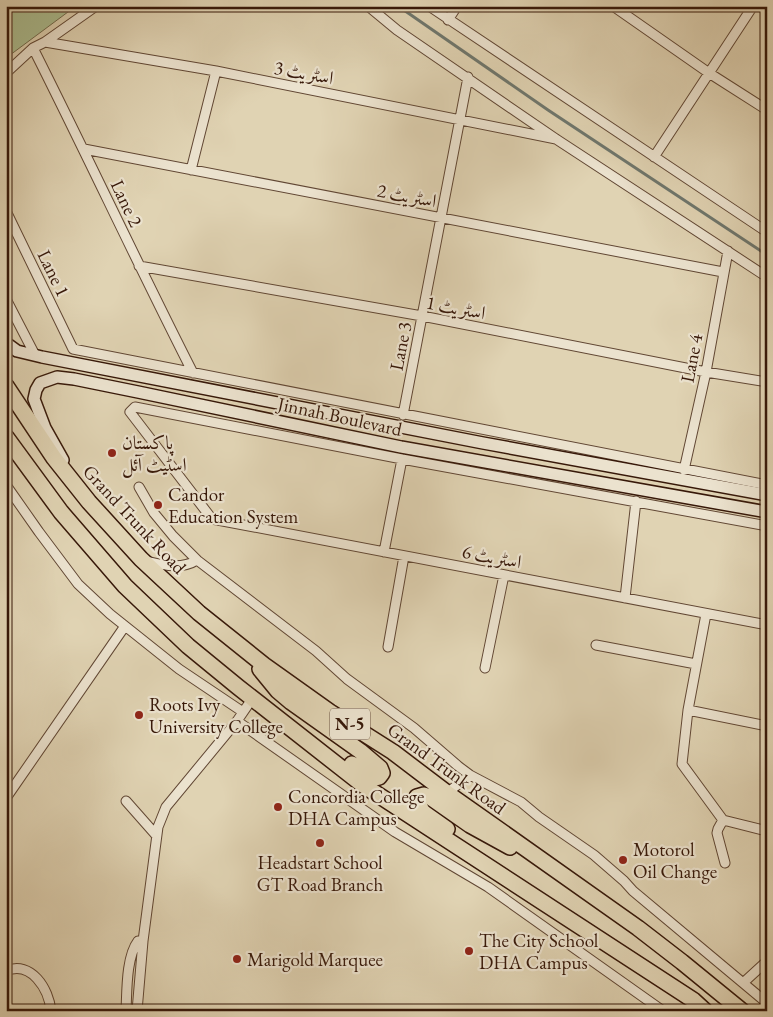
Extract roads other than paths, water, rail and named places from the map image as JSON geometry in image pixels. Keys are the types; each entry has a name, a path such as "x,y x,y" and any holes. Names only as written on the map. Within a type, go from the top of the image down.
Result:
{"highway":[{"name":"Grand Trunk Road","path":"6,386 54,458 89,502 141,559 199,613 245,650 330,712 392,752 584,889 682,962 742,1011"},
{"name":"N-5","path":"6,437 61,512 125,586 188,646 363,785 693,1000 705,1011"},
{"path":"245,650 278,691 374,762 382,770 382,774 379,778 366,775 300,728 253,699"},
{"path":"514,883 464,841 423,812 416,801 417,797 424,795 430,797 470,825 584,889"}],"street":[{"path":"6,73 32,48 45,42 96,6"},
{"path":"368,6 397,30 556,139 767,277"},
{"path":"428,6 767,232"},
{"path":"448,20 457,6"},
{"path":"612,6 709,73 767,110"},
{"path":"654,157 754,6"},
{"name":"اسٹریٹ 3","path":"45,42 216,71 556,139"},
{"name":"Lane 2","path":"32,48 84,149 192,373"},
{"path":"191,170 216,71"},
{"name":"Lane 3","path":"403,415 468,77"},
{"name":"اسٹریٹ 2","path":"84,149 723,272"},
{"name":"Lane 1","path":"6,211 73,349 192,373"},
{"name":"Lane 4","path":"684,470 706,372 728,251"},
{"name":"اسٹریٹ 1","path":"139,266 422,316 706,372 767,382"},
{"path":"6,299 35,355"},
{"name":"Jinnah Boulevard","path":"6,344 17,351 35,355 335,407 483,443 767,496"},
{"path":"126,372 132,391"},
{"path":"192,373 335,407 403,415 767,485"},
{"name":"Jinnah Boulevard","path":"89,502 70,473 45,428 34,399 40,383 57,378 74,379 401,447 767,512"},
{"name":"اسٹریٹ 6","path":"330,445 135,407 130,412 212,519 767,626"},
{"path":"332,432 330,445 767,526"},
{"path":"479,461 483,443"},
{"path":"384,552 402,459"},
{"path":"6,485 43,539 78,584 125,626 179,668 243,712"},
{"path":"139,487 154,513 173,536 197,560 316,651 347,679 414,728 470,775 521,802 539,817 594,855 624,880 633,891 767,1003"},
{"path":"625,598 636,501"},
{"path":"388,647 404,556"},
{"path":"141,559 173,566 184,566 197,560"},
{"path":"485,668 504,575"},
{"path":"706,614 688,710 682,764 723,820 767,831"},
{"path":"6,798 125,626"},
{"path":"596,645 696,664"},
{"path":"137,1011 143,941 156,835 166,807 253,699"},
{"path":"688,710 767,726"},
{"path":"237,720 395,832 488,887 663,1011"},
{"path":"447,793 470,775"},
{"path":"126,801 156,835"},
{"path":"723,820 717,833 725,863"},
{"path":"126,1011 130,964 134,947 138,941 143,941"},
{"path":"743,983 767,961"},
{"path":"6,970 16,967 31,971 45,989 51,1011"}],"waterway":[{"path":"398,6 548,110 767,255"}],"place":[{"name":"پاکستان اسٹیٹ آئل","path":"112,453"},
{"name":"Candor Education System","path":"158,505"},
{"name":"Roots Ivy University College","path":"139,715"},
{"name":"Concordia College DHA Campus","path":"278,807"},
{"name":"Headstart School GT Road Branch","path":"320,843"},
{"name":"Motorol Oil Change","path":"623,860"},
{"name":"The City School DHA Campus","path":"469,951"},
{"name":"Marigold Marquee","path":"237,959"}]}
